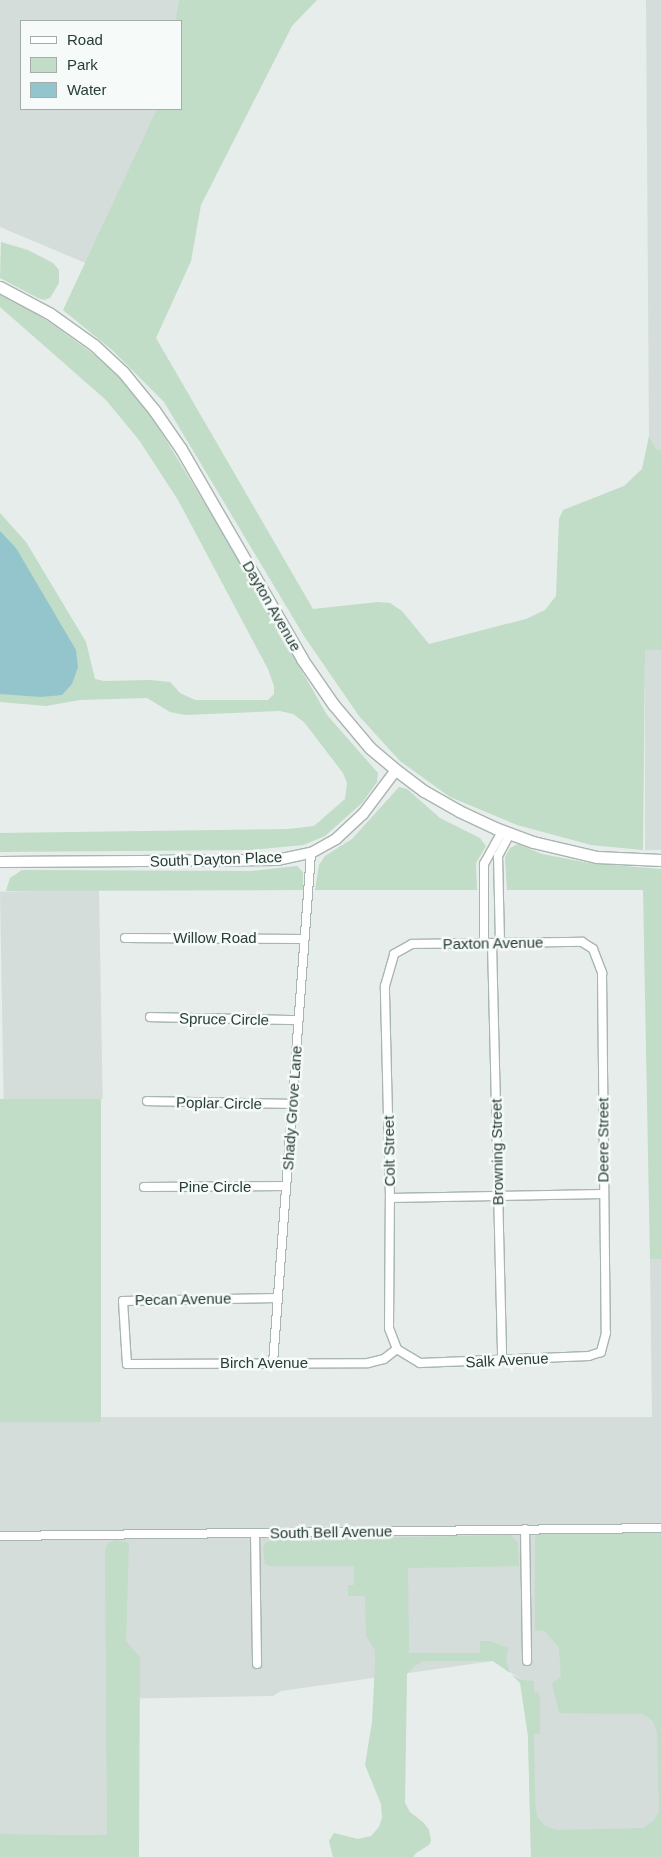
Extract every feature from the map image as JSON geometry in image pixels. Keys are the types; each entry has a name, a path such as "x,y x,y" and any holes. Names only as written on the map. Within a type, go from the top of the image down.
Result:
{"main road":[{"name":"Dayton Avenue","path":"0,287 49,313 94,345 123,372 154,410 181,449 302,659 333,704 370,748 396,770 452,807 506,832 560,849 597,857 661,860"}],"street":[{"name":"South Dayton Place","path":"0,862 277,860 311,853 336,838 363,814 396,770"},
{"name":"Browning Street","path":"492,943 498,856 506,832"},
{"name":"Browning Street","path":"502,1360 492,943 484,864 506,832"},
{"name":"Shady Grove Lane","path":"273,1363 311,853"},
{"name":"Willow Road","path":"125,938 304,939"},
{"name":"Paxton Avenue","path":"394,954 412,944 582,942 593,949"},
{"name":"Deere Street","path":"593,949 602,973 606,1333"},
{"name":"Colt Street","path":"394,954 385,986 390,1198 389,1328 397,1349"},
{"name":"Spruce Circle","path":"150,1018 298,1020"},
{"name":"Poplar Circle","path":"147,1101 292,1104"},
{"name":"Pine Circle","path":"144,1188 286,1186"},
{"path":"390,1198 603,1194"},
{"name":"Pecan Avenue","path":"126,1364 123,1300 278,1298"},
{"name":"Salk Avenue","path":"397,1349 420,1363 589,1356 601,1352 606,1333"},
{"name":"Birch Avenue","path":"126,1364 368,1362 384,1359 397,1349"},
{"name":"South Bell Avenue","path":"0,1536 661,1528"},
{"path":"525,1529 527,1661"},
{"path":"255,1533 257,1664"}],"shaded area":[{"path":"0,0 179,0 175,20 20,20 20,110 158,110 88,264 0,227"},
{"path":"646,0 661,0 661,450 656,449 649,436"},
{"path":"645,650 661,650 661,850 645,850"},
{"path":"99,890 103,1099 4,1101 0,892"},
{"path":"650,1259 661,1259 661,1857 531,1857 528,1736 522,1680 493,1661 281,1691 273,1696 107,1699 107,1835 0,1834 0,1422 104,1417 652,1417"}],"green space":[{"path":"179,0 317,0 292,26 201,205 191,261 156,338 313,609 378,602 390,603 402,611 429,644 526,619 545,610 556,596 559,519 563,510 624,486 642,469 649,436 656,449 661,450 661,650 645,650 643,850 591,845 517,825 450,797 400,761 359,716 304,636 164,402 112,350 63,310 157,110 182,110 182,20 175,20"},
{"path":"1,242 28,250 53,263 59,270 59,283 50,298 44,300 38,298 0,278"},
{"path":"0,293 18,302 55,326 96,356 121,379 152,417 227,540 327,715 378,773 377,782 362,803 325,836 303,845 251,850 0,852 0,833 288,829 314,826 345,799 347,783 343,773 304,722 293,714 280,711 185,715 170,712 147,698 80,700 46,706 0,702 0,513 26,542 86,642 95,679 104,681 150,680 170,682 180,693 195,700 268,700 274,694 274,686 268,669 178,500 139,440 106,400 0,307"},
{"path":"399,787 407,789 440,818 480,838 486,846 476,863 477,890 315,890 319,865 325,856 352,839"},
{"path":"518,844 542,854 589,863 661,869 661,1259 650,1259 643,890 507,890 505,857 510,848"},
{"path":"297,866 303,872 303,890 6,891 10,878 22,870 252,871"},
{"path":"0,1099 101,1099 101,1422 0,1422"},
{"path":"661,1531 661,1857 531,1857 528,1736 520,1683 512,1675 522,1680 534,1681 534,1693 538,1692 540,1697 540,1734 534,1734 535,1801 537,1817 545,1826 557,1830 644,1828 654,1820 659,1811 657,1731 653,1721 643,1714 559,1713 552,1683 561,1677 559,1648 545,1631 535,1630 535,1537 540,1534"},
{"path":"511,1535 518,1543 519,1566 408,1568 409,1653 480,1653 480,1641 490,1641 508,1648 506,1660 510,1673 493,1661 423,1661 414,1666 407,1674 405,1803 410,1812 424,1823 429,1830 431,1841 429,1845 413,1857 333,1857 329,1841 334,1833 358,1839 371,1836 379,1827 382,1818 381,1804 365,1765 372,1722 375,1650 366,1636 365,1596 348,1596 348,1585 354,1585 354,1566 270,1566 265,1564 263,1547 267,1542 274,1540"},
{"path":"116,1540 129,1543 126,1641 140,1658 139,1857 0,1857 0,1834 107,1835 105,1550 108,1543"}],"water":[{"path":"0,531 16,548 76,650 78,667 72,684 62,695 41,697 0,694"}]}
